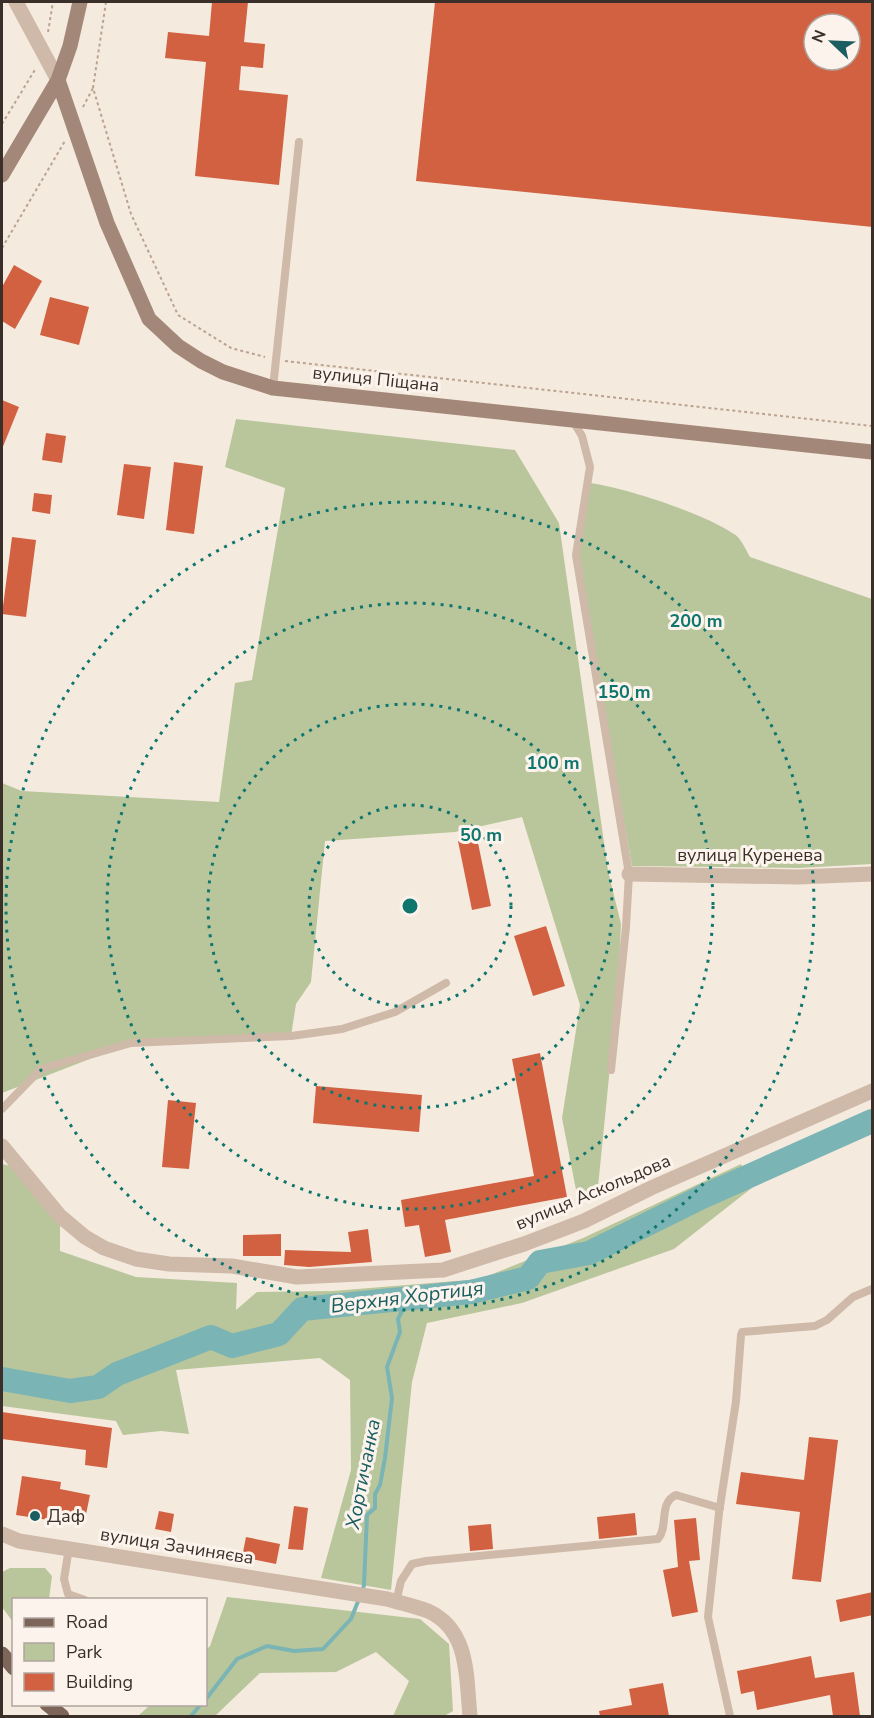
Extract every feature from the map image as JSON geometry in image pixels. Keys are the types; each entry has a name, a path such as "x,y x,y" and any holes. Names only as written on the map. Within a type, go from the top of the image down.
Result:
{"main road":[{"path":"2,1653 12,1666"},
{"path":"50,1706 62,1716"}],"street":[{"path":"16,2 58,80"},
{"path":"2,175 58,80 70,46 80,2"},
{"name":"вулиця Піщана","path":"58,80 107,223 149,319 178,346 223,372 273,388 873,452"},
{"name":"вулиця Куренева","path":"629,874 798,877 873,874"},
{"name":"вулиця Аскольдова","path":"2,1146 60,1216 95,1243 136,1259 169,1264 232,1266 297,1277 443,1270 524,1244 584,1221 651,1188 873,1091"},
{"name":"вулиця Зачиняєва","path":"2,1534 19,1541 396,1602"},
{"path":"396,1602 428,1611 452,1630 464,1655 470,1716"}],"lane":[{"path":"273,388 299,142"},
{"path":"572,419 582,436 590,467 576,555 629,874 627,927 611,1070"},
{"path":"2,1109 41,1069 131,1042 291,1036 342,1029 395,1012 446,983"},
{"path":"730,1716 708,1617 720,1508 736,1401 742,1332 815,1326 827,1320 853,1297 873,1289"},
{"path":"396,1602 401,1581 412,1564 658,1539 662,1534 666,1505 676,1495 720,1508"},
{"path":"66,1597 64,1579 69,1548"}],"path":[{"path":"2,248 73,128 93,88 106,2"},
{"path":"93,88 131,214 178,315 231,348 276,360 873,426"}],"green space":[{"path":"236,419 515,450 559,523 608,871 621,924 618,987 597,1197 577,1195 562,1118 580,1005 522,817 455,832 325,841 311,982 296,1004 291,1036 131,1043 2,1093 2,783 22,791 219,802 235,683 252,680 285,488 225,467"},
{"path":"589,483 622,490 685,510 737,536 750,557 872,599 872,864 799,868 632,866 576,555"},
{"path":"2,1164 21,1168 60,1216 60,1251 136,1277 237,1283 236,1310 257,1292 333,1291 480,1279 583,1238 741,1164 753,1187 674,1249 522,1303 427,1323 412,1382 391,1590 321,1578 351,1470 350,1380 320,1358 176,1370 189,1434 161,1431 123,1435 116,1421 2,1406"},
{"path":"10,1568 45,1568 52,1576 49,1598 12,1598 12,1621 2,1607 2,1572"},
{"path":"227,1597 420,1619 449,1644 453,1711 444,1716 393,1716 409,1681 376,1652 336,1672 260,1673 215,1716 138,1716 149,1706 207,1706 207,1649"}],"building":[{"path":"212,2 248,2 244,42 265,44 263,68 241,66 239,90 288,95 279,185 195,176 206,62 165,58 168,32 209,36"},
{"path":"435,2 873,2 873,227 416,181"},
{"path":"14,265 42,281 15,329 2,321 2,287"},
{"path":"50,297 89,307 79,345 40,335"},
{"path":"2,400 19,407 2,449"},
{"path":"46,433 66,436 62,463 42,460"},
{"path":"174,462 203,466 194,534 166,530"},
{"path":"124,464 151,467 144,519 117,515"},
{"path":"34,493 52,495 50,514 32,511"},
{"path":"12,537 36,540 26,617 2,614"},
{"path":"477,838 491,906 472,910 458,841"},
{"path":"546,926 565,986 533,996 514,936"},
{"path":"540,1053 567,1197 445,1220 451,1252 425,1257 419,1225 405,1227 401,1200 534,1176 512,1059"},
{"path":"316,1086 422,1095 419,1132 313,1123"},
{"path":"168,1100 196,1103 189,1169 162,1167"},
{"path":"368,1229 372,1262 309,1267 284,1265 285,1250 351,1252 348,1232"},
{"path":"281,1234 281,1256 243,1256 243,1235"},
{"path":"2,1412 112,1428 107,1468 85,1465 86,1450 2,1439"},
{"path":"809,1437 838,1440 821,1582 792,1579 800,1512 736,1504 741,1472 804,1480"},
{"path":"22,1476 61,1482 60,1489 90,1495 85,1519 56,1513 55,1521 16,1515"},
{"path":"294,1506 308,1508 303,1550 288,1549"},
{"path":"159,1511 174,1514 171,1532 155,1529"},
{"path":"635,1513 637,1535 599,1539 597,1517"},
{"path":"696,1518 700,1560 689,1561 698,1612 672,1617 663,1570 678,1567 674,1520"},
{"path":"491,1524 493,1549 470,1551 468,1526"},
{"path":"246,1537 280,1544 276,1564 242,1557"},
{"path":"873,1592 873,1615 840,1622 836,1600"},
{"path":"811,1656 815,1678 854,1672 860,1716 833,1716 830,1695 757,1710 754,1691 741,1694 737,1671"},
{"path":"663,1683 669,1716 600,1716 599,1711 632,1705 629,1689"}],"waterway":[{"name":"Верхня Хортиця","path":"2,1379 70,1391 98,1387 117,1374 211,1337 232,1346 279,1334 302,1309 471,1292 528,1278 540,1262 589,1253 702,1197 872,1121"},
{"name":"Хортичанка","path":"362,1592 367,1515 375,1508 375,1494 380,1485 392,1398 387,1367 400,1332 398,1319 408,1299"},
{"name":"Хортичанка","path":"207,1698 237,1659 267,1646 294,1651 323,1649 351,1619 359,1599"},
{"name":"Хортичанка","path":"191,1716 199,1706"}],"place":[{"name":"Даф","path":"35,1516"}]}
